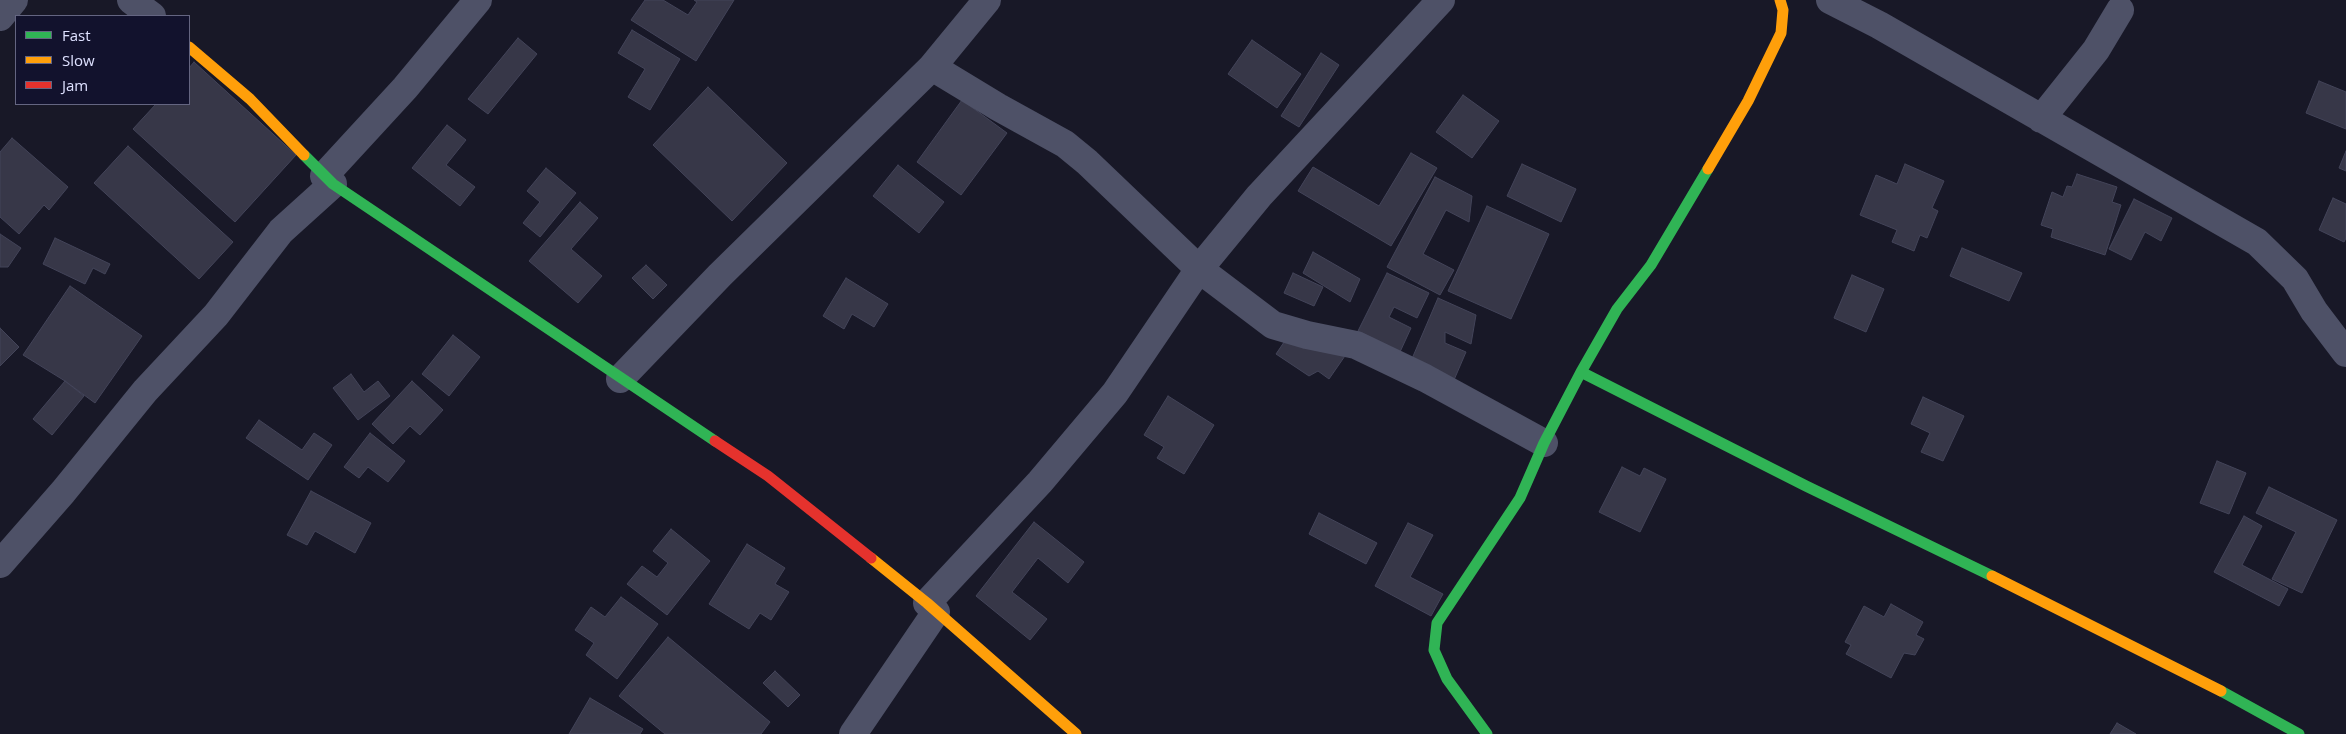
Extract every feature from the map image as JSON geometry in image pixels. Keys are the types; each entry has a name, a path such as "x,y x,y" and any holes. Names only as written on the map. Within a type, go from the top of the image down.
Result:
{"street":[{"path":"0,17 14,0"},
{"path":"131,0 151,15"},
{"path":"0,564 63,492 145,391 216,315 281,231 329,180 478,0"},
{"path":"620,379 720,275 932,67 987,0"},
{"path":"853,734 931,608 1115,393 1199,269 1259,196 1441,0"},
{"path":"1486,734 1447,679 1434,650 1437,623 1520,498 1544,443 1617,309 1651,265 1748,101 1781,33 1783,10 1780,0"},
{"path":"1830,0 1879,25 2257,242 2295,279 2314,311 2346,353"},
{"path":"2041,119 2096,50 2120,10"},
{"path":"190,48 250,99 329,180 620,379 768,476 931,608 1076,734"},
{"path":"932,67 1006,112 1065,144 1087,162 1199,269 1273,325 1307,336 1356,346 1425,378 1544,443"},
{"path":"1581,372 1806,486 2039,599 2225,693 2299,734"}],"building":[{"path":"645,0 663,0 688,15 697,2 694,0 734,0 696,61 631,20"},
{"path":"632,30 680,59 650,110 628,97 645,69 618,53"},
{"path":"518,38 537,54 488,114 468,99"},
{"path":"1252,40 1301,74 1277,108 1228,74"},
{"path":"1321,53 1339,65 1299,127 1281,116"},
{"path":"194,62 296,155 235,222 133,129 155,105 190,105 190,67"},
{"path":"2319,81 2346,92 2346,129 2306,113"},
{"path":"708,87 787,163 732,221 653,145"},
{"path":"1463,95 1499,121 1472,158 1436,132"},
{"path":"962,100 1007,133 961,195 917,162"},
{"path":"447,125 466,140 446,165 475,187 460,206 412,168"},
{"path":"12,138 68,187 49,210 44,205 19,234 0,217 0,152"},
{"path":"128,146 233,242 199,279 94,183"},
{"path":"2346,151 2346,171 2339,168"},
{"path":"1411,153 1437,168 1391,246 1298,191 1313,167 1379,206"},
{"path":"1522,164 1576,189 1561,222 1507,196"},
{"path":"1905,164 1944,181 1932,208 1938,211 1927,238 1920,235 1914,251 1892,242 1897,230 1860,215 1876,175 1897,184"},
{"path":"898,165 944,202 919,233 873,196"},
{"path":"546,168 576,193 540,237 523,223 540,202 527,191"},
{"path":"2077,174 2117,187 2112,202 2121,205 2105,255 2051,237 2053,229 2041,225 2052,192 2063,197 2067,186 2072,187"},
{"path":"1435,177 1472,196 1469,222 1446,210 1423,254 1454,270 1440,295 1387,267"},
{"path":"2333,198 2346,204 2346,238 2344,242 2319,230"},
{"path":"2134,199 2172,218 2161,241 2145,232 2131,260 2109,249"},
{"path":"580,202 598,218 571,249 602,276 578,303 529,261"},
{"path":"1487,206 1549,234 1511,319 1448,291"},
{"path":"0,234 21,248 8,267 0,267"},
{"path":"55,238 110,264 105,274 93,268 85,284 43,264"},
{"path":"1962,248 2022,273 2009,301 1950,276"},
{"path":"1313,252 1360,279 1350,302 1303,273"},
{"path":"646,265 667,285 653,299 632,278"},
{"path":"1293,273 1323,287 1314,306 1284,293"},
{"path":"1387,273 1429,293 1417,318 1394,307 1389,317 1411,328 1400,352 1358,331"},
{"path":"1852,275 1884,289 1866,332 1834,318"},
{"path":"846,278 888,304 874,327 852,314 844,329 823,316"},
{"path":"70,286 142,336 95,403 65,381 23,355"},
{"path":"1438,298 1476,315 1471,344 1445,332 1445,343 1466,352 1454,380 1411,361"},
{"path":"1299,320 1347,353 1329,379 1318,371 1309,376 1276,354"},
{"path":"0,328 19,347 0,366"},
{"path":"453,335 480,357 449,396 422,374"},
{"path":"351,374 364,392 378,381 390,396 358,420 333,388"},
{"path":"65,381 84,396 52,435 33,419"},
{"path":"412,381 443,410 420,435 410,426 393,444 372,424"},
{"path":"1168,396 1214,425 1184,474 1157,458 1164,447 1144,435"},
{"path":"1923,397 1964,416 1943,461 1921,452 1930,433 1911,424"},
{"path":"259,420 302,450 314,433 332,445 308,480 246,438"},
{"path":"370,433 405,461 388,482 368,467 359,478 344,467"},
{"path":"2217,461 2246,473 2229,514 2200,503"},
{"path":"1622,467 1640,476 1644,468 1666,479 1640,532 1599,512"},
{"path":"2269,487 2337,520 2302,593 2272,579 2296,532 2256,513"},
{"path":"311,491 371,523 355,553 315,531 307,545 287,535"},
{"path":"1319,513 1377,543 1366,564 1309,534"},
{"path":"2244,516 2262,526 2242,565 2288,589 2279,606 2214,572"},
{"path":"1034,522 1084,562 1068,583 1038,558 1012,592 1047,619 1030,640 976,596"},
{"path":"1408,523 1433,535 1410,577 1443,594 1431,616 1375,586"},
{"path":"671,529 710,561 667,615 627,584 642,566 657,577 668,563 653,551"},
{"path":"747,544 785,568 775,584 789,592 771,620 760,613 749,629 709,604"},
{"path":"621,597 658,624 617,679 586,655 594,643 575,630 591,607 605,617"},
{"path":"1891,604 1923,622 1916,635 1924,639 1915,655 1904,653 1891,678 1846,654 1851,645 1845,642 1864,606 1884,617"},
{"path":"668,637 770,722 761,734 665,734 619,696"},
{"path":"775,671 800,695 788,707 763,683"},
{"path":"590,698 643,729 640,734 569,734"},
{"path":"2117,723 2136,734 2110,734"}],"traffic: fast":[{"path":"304,155 333,184 715,441"},
{"path":"1487,734 1447,679 1434,650 1437,623 1520,498 1544,443 1581,372 1617,309 1651,265 1708,169"},
{"path":"1581,372 1806,486 1992,576"},
{"path":"2221,691 2299,734"}],"traffic: slow":[{"path":"1708,169 1748,101 1781,33 1783,10 1780,0"},
{"path":"190,48 250,99 304,155"},
{"path":"871,558 927,603 1076,734"},
{"path":"1992,576 2221,691"}],"traffic: jam":[{"path":"715,441 768,476 871,558"}]}
